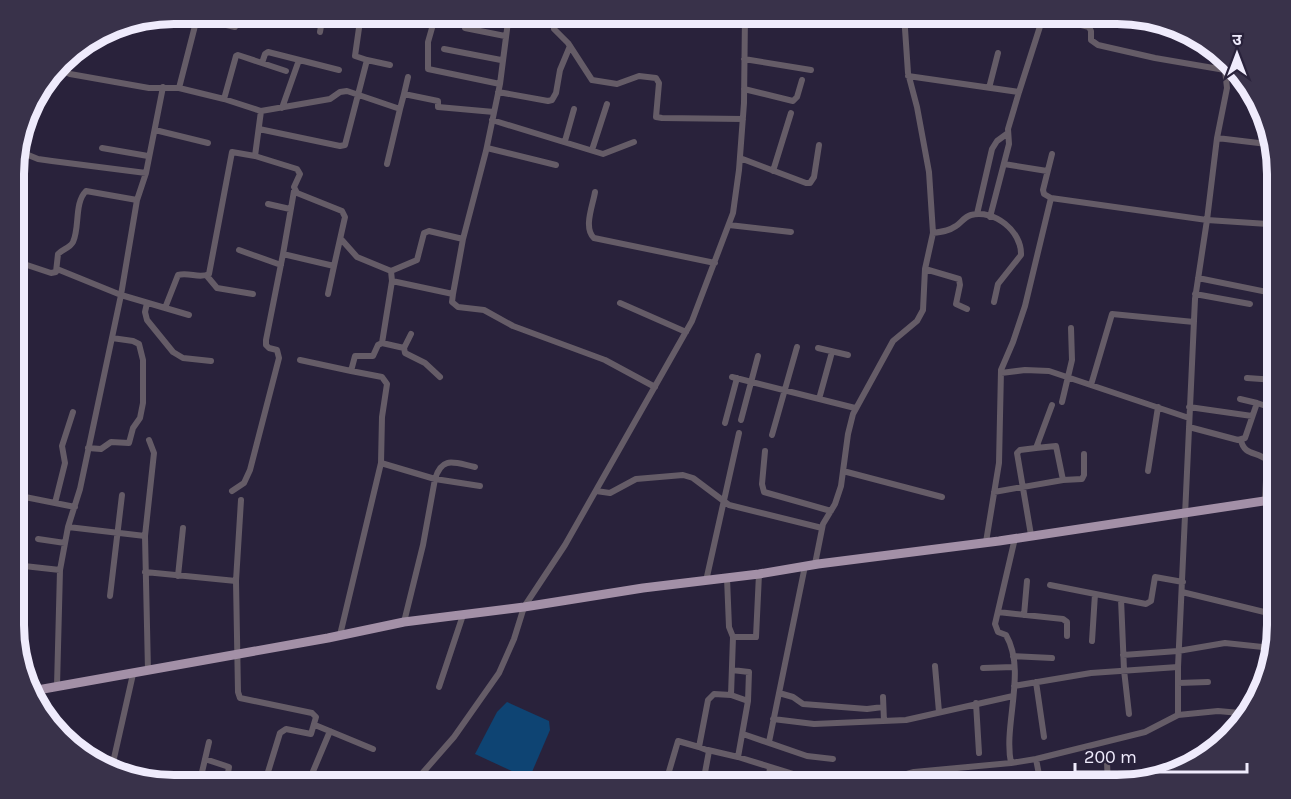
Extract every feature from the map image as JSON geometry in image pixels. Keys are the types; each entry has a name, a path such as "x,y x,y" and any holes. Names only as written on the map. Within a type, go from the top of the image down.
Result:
{"main road":[{"path":"39,690 404,622 1031,536 1267,501"}],"street":[{"path":"179,88 195,24"},
{"path":"222,24 235,27 236,24"},
{"path":"320,32 321,24"},
{"path":"360,24 355,56 390,64"},
{"path":"433,24 428,42 428,69 548,101 552,100 556,93 560,70 570,46"},
{"path":"507,24 499,88 487,148 463,239 452,302 458,307 484,310 513,326 605,360 655,387"},
{"path":"554,24 554,29 570,46 585,73 592,80 617,84 639,76 656,78 658,83 655,115 659,118 743,119"},
{"path":"421,775 454,737 499,673 514,639 524,607 565,544 686,332 716,263 733,213 740,158 745,24"},
{"path":"787,24 792,25"},
{"path":"815,564 822,528 838,496 848,434 855,408 893,341 921,316 925,269 933,233 928,172 917,107 908,76 905,24"},
{"path":"990,217 1010,140 1008,133 1040,24"},
{"path":"1078,24 1089,27 1091,40 1098,45 1155,58 1207,65"},
{"path":"465,28 505,36"},
{"path":"444,49 501,60"},
{"path":"262,63 267,52 339,70"},
{"path":"989,88 998,53"},
{"path":"224,99 236,56 286,70"},
{"path":"744,59 811,70"},
{"path":"282,108 299,60"},
{"path":"259,129 343,146 367,60"},
{"path":"65,71 149,88 179,88 261,111 330,99 340,92 347,91 400,109"},
{"path":"908,76 1019,93"},
{"path":"387,164 408,77"},
{"path":"744,89 793,101 797,97 802,80"},
{"path":"1178,715 1178,651 1195,294 1227,84"},
{"path":"57,686 60,570 112,338 137,200 146,173 163,87"},
{"path":"404,94 438,101 438,107 494,112"},
{"path":"592,150 607,104"},
{"path":"565,141 574,110"},
{"path":"255,156 261,111"},
{"path":"773,171 791,113"},
{"path":"492,120 608,153 634,142"},
{"path":"155,130 208,143"},
{"path":"977,214 992,149 996,141 1008,133"},
{"path":"1217,138 1264,144"},
{"path":"740,158 810,183 814,177 819,145"},
{"path":"102,148 148,156"},
{"path":"487,148 555,165"},
{"path":"207,276 211,271 231,154 236,151 297,169 300,174 290,209 266,340 269,348 277,350 279,358 250,470 244,483 232,491"},
{"path":"25,154 52,161 146,173"},
{"path":"1052,154 1043,192 1051,198 1207,220 1267,224"},
{"path":"1004,164 1047,171"},
{"path":"24,264 51,273 56,272 58,254 69,247 73,241 84,193 90,191 137,200"},
{"path":"294,191 342,211 345,217 328,294"},
{"path":"595,192 588,225 588,231 594,238 716,263"},
{"path":"986,542 999,463 1001,372 1025,306 1051,198"},
{"path":"268,204 290,209"},
{"path":"933,233 949,230 966,217 977,214 1009,225 1022,251 1019,259 998,284 994,302"},
{"path":"729,225 791,232"},
{"path":"341,239 357,257 391,271 417,260 424,233 429,231 463,239"},
{"path":"239,250 281,265"},
{"path":"283,254 334,266"},
{"path":"57,269 121,295 189,315"},
{"path":"925,269 959,279 956,304 967,309"},
{"path":"351,371 356,356 373,357 378,345 382,343 392,281 391,271"},
{"path":"165,308 178,275 207,276 217,288 253,294"},
{"path":"1198,278 1267,292"},
{"path":"392,281 453,294"},
{"path":"1195,294 1250,304"},
{"path":"147,303 145,317 173,352 183,358 211,361"},
{"path":"620,303 686,332"},
{"path":"1091,385 1112,314 1194,322"},
{"path":"1062,402 1072,354 1071,328"},
{"path":"411,334 404,348 405,353 425,363 440,376"},
{"path":"88,448 101,449 111,442 129,443 142,411 143,360 139,344 133,340 112,338"},
{"path":"382,343 404,348"},
{"path":"772,435 797,347"},
{"path":"818,348 848,355"},
{"path":"819,399 832,352"},
{"path":"741,420 758,356"},
{"path":"300,360 382,376 386,379 387,384 382,417 381,463 340,635"},
{"path":"1001,372 1049,371 1189,418"},
{"path":"725,423 734,378 855,408"},
{"path":"1247,378 1267,379"},
{"path":"1240,399 1267,406"},
{"path":"1241,440 1245,438 1257,404"},
{"path":"1036,448 1052,405"},
{"path":"1190,406 1252,416"},
{"path":"1148,471 1158,407"},
{"path":"55,503 65,463 62,446 73,412"},
{"path":"1189,427 1241,440"},
{"path":"706,581 739,433"},
{"path":"148,671 145,572 154,453 149,440"},
{"path":"1241,440 1246,452 1267,459 1264,501"},
{"path":"1031,536 1017,453 1020,450 1056,446 1063,480"},
{"path":"765,451 762,484 764,492 831,511"},
{"path":"994,492 1022,486 1082,479 1084,454"},
{"path":"381,463 435,479 480,486"},
{"path":"404,622 423,544 435,479 440,466 446,463 475,467"},
{"path":"843,471 942,497"},
{"path":"596,490 610,493 636,479 683,475 693,478 725,503 822,528"},
{"path":"110,596 122,495"},
{"path":"24,497 75,507"},
{"path":"241,501 236,581 240,698 312,713 316,717 313,731 309,734 289,729 282,730 267,775"},
{"path":"68,527 146,536"},
{"path":"178,576 183,528"},
{"path":"1011,763 1008,745 1014,686 1013,656 1006,635 995,629 1015,538"},
{"path":"38,539 65,543"},
{"path":"24,566 60,570"},
{"path":"769,742 805,566"},
{"path":"145,572 236,581"},
{"path":"733,637 756,637 759,574"},
{"path":"1050,585 1148,604 1152,601 1155,577 1182,582"},
{"path":"727,578 729,627 733,637 731,695"},
{"path":"1024,615 1027,581"},
{"path":"1182,592 1267,613"},
{"path":"1092,641 1095,594"},
{"path":"1121,599 1124,670 1129,714"},
{"path":"998,612 1066,620 1067,636"},
{"path":"439,687 463,615"},
{"path":"1123,655 1178,651 1225,643 1265,647"},
{"path":"1013,656 1052,658"},
{"path":"935,666 939,712"},
{"path":"983,668 1014,667"},
{"path":"1014,686 1067,676 1178,667"},
{"path":"732,670 749,672 748,701 738,757"},
{"path":"113,762 133,674"},
{"path":"1036,682 1044,737"},
{"path":"1178,683 1208,682"},
{"path":"779,693 793,697 803,704 867,709 883,707"},
{"path":"699,747 708,700 714,694 731,695 748,701"},
{"path":"773,719 814,724 914,719 1013,696"},
{"path":"883,697 884,721"},
{"path":"976,703 979,753"},
{"path":"903,775 1036,759 1145,732 1178,715 1218,711 1238,713"},
{"path":"315,725 373,749"},
{"path":"312,775 330,731"},
{"path":"743,734 807,756 833,759"},
{"path":"668,775 678,741 796,775"},
{"path":"201,775 209,742"},
{"path":"705,775 708,750"},
{"path":"205,759 229,767 228,775"},
{"path":"1036,759 1039,775"},
{"path":"1107,762 1108,775"},
{"path":"769,775 770,767"},
{"path":"950,769 950,775"}],"water":[{"path":"507,702 549,721 550,730 531,775 520,775 475,754 497,712"}]}
